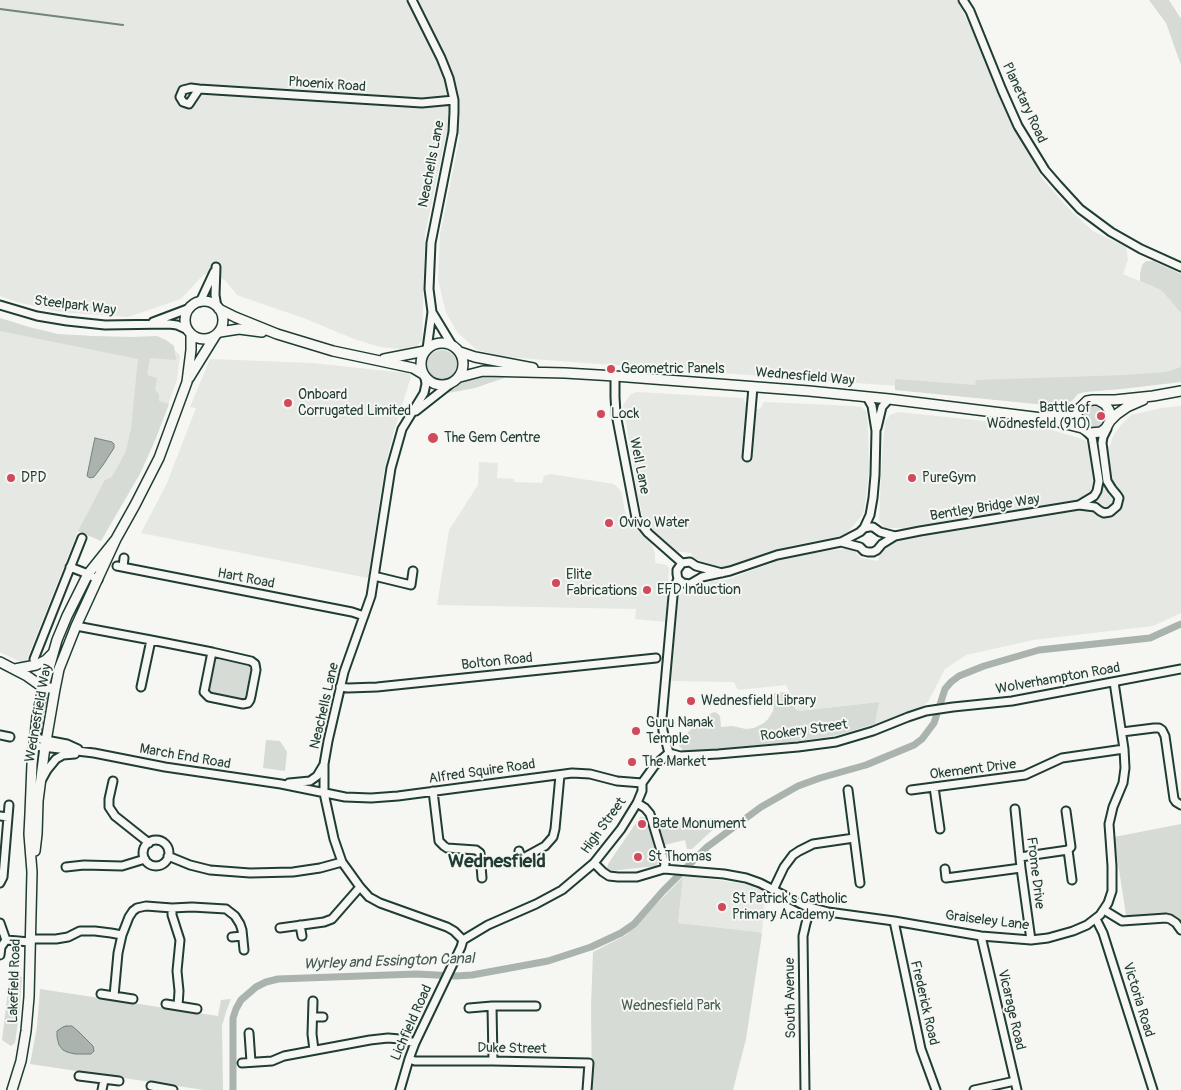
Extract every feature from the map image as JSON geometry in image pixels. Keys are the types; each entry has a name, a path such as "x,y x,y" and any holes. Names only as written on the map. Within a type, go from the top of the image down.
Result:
{"main road":[{"path":"277,334 240,329 218,334 210,338 195,337 189,332 185,322 186,315 195,304 200,302 212,303 235,317 277,334 333,351 413,368 436,385 442,386 454,383 460,377 464,364 460,352 452,345 445,343 432,345 426,350 411,355 379,360"},
{"path":"218,308 223,316 223,325 218,334"},
{"name":"Wednesfield Way","path":"32,872 37,834 38,801 59,670 76,626 116,540 159,458 187,382 192,345 189,332"},
{"name":"Wednesfield Way","path":"187,382 218,334"},
{"path":"424,376 421,366 426,350"},
{"name":"Wednesfield Way","path":"460,352 474,357 565,373"},
{"name":"Wednesfield Way","path":"460,377 483,371 565,373 867,396 1042,418 1084,430"},
{"path":"1153,396 1127,407 1117,414 1101,432 1095,433 1084,430 1078,420 1080,408 1087,401 1153,396 1181,391"},
{"path":"1098,400 1105,404 1109,410 1110,422"},
{"name":"Wednesfield Way","path":"1042,418 1062,415 1080,408"},
{"name":"Wednesfield Way","path":"32,872 29,834 32,772 39,708 45,684 57,640 67,616 88,574 116,540"},
{"path":"15,669 36,665 46,660 54,652"},
{"path":"2,664 45,684"},
{"path":"2,664 55,689"},
{"path":"27,676 35,687 39,708"},
{"name":"Lakefield Road","path":"12,1090 21,1061 26,1031 32,872"}],"street":[{"name":"Neachells Lane","path":"412,0 441,58 449,78 454,100 453,132 431,243 429,289 432,312 426,350"},
{"name":"Planetary Road","path":"963,0 970,11 1018,126 1045,170 1058,186 1080,208 1107,229 1141,249 1181,267"},
{"name":"Phoenix Road","path":"199,89 422,103 454,100"},
{"path":"200,302 216,267 215,295 218,308"},
{"name":"Steelpark Way","path":"0,305 37,316 67,321 105,325 168,324 178,326 189,332"},
{"name":"Steelpark Way","path":"148,324 190,308"},
{"name":"Neachells Lane","path":"432,312 452,345"},
{"name":"Neachells Lane","path":"424,376 426,384 424,393 402,429 391,468 370,596 340,687 328,740 324,764 324,793 334,839 342,862 369,897 380,903 447,927 463,940"},
{"name":"Well Lane","path":"616,376 616,414 635,513 643,528 680,566"},
{"name":"Neachells Lane","path":"412,414 449,385"},
{"path":"747,456 753,387"},
{"path":"867,396 872,406 876,431 875,486 870,515 857,540 864,551 873,552 895,536"},
{"path":"876,431 882,406 889,399"},
{"path":"1079,505 1095,507 1104,513 1110,512 1117,506 1119,498 1107,481 1102,443 1110,422"},
{"path":"1084,430 1092,437 1099,481 1094,503 1095,507"},
{"path":"1079,505 1104,488 1112,489"},
{"name":"Bentley Bridge Way","path":"895,536 1079,505"},
{"path":"870,515 883,540 882,544"},
{"path":"680,581 690,584 702,577 738,569 777,555 841,542 869,527 895,536"},
{"path":"34,659 82,538"},
{"path":"841,542 860,547"},
{"name":"Hart Road","path":"124,558 120,567 352,612 364,616"},
{"path":"669,753 663,731 662,718 673,596 680,581 677,574 680,566 690,562 696,566 722,573"},
{"path":"696,566 699,573 696,581"},
{"path":"70,567 98,580"},
{"path":"374,576 410,588 413,571"},
{"path":"76,626 212,652 251,661 256,664 256,670 248,702 243,704 209,697 204,692 212,652"},
{"path":"141,687 151,640"},
{"name":"Bolton Road","path":"340,687 377,687 656,658"},
{"name":"Wolverhampton Road","path":"938,709 1012,701 1181,670"},
{"name":"Graiseley Lane","path":"594,864 609,876 618,877 637,877 664,870 724,874 746,878 811,908 981,936 1031,940 1048,938 1073,931 1096,919 1108,903 1112,891 1109,824 1113,807 1123,783 1125,768 1122,732 1114,682"},
{"name":"Rookery Street","path":"669,753 680,756 830,743 856,736 908,716 938,709"},
{"path":"1122,732 1154,728 1162,730 1165,736 1174,799 1181,805"},
{"path":"35,742 67,744 85,752"},
{"name":"Okement Drive","path":"911,790 1025,775 1062,758 1124,749"},
{"name":"March End Road","path":"41,781 56,759 85,752 165,767 281,784 324,793"},
{"name":"High Street","path":"463,940 488,925 562,890 594,864 621,829 637,803 642,791 642,782 655,765 669,753"},
{"name":"March End Road","path":"281,784 310,781 317,776 324,764"},
{"name":"Alfred Squire Road","path":"324,793 345,797 398,796 560,774 581,773 617,781 642,782"},
{"path":"519,851 518,861 546,846 553,836 560,774"},
{"path":"113,781 108,799 109,807 116,816 149,843"},
{"path":"934,787 940,829"},
{"path":"848,790 860,883"},
{"path":"433,791 439,841 447,848 476,850 480,853 482,878"},
{"path":"637,803 650,814 665,864 664,870"},
{"path":"0,884 3,877 4,816 9,805"},
{"name":"Frome Drive","path":"1015,809 1031,940"},
{"path":"1066,811 1071,847 1068,850 1072,880"},
{"path":"773,890 784,867 793,855 799,851 813,844 854,838"},
{"path":"157,840 165,844 169,851 165,862 158,865 151,864 145,860 143,852 149,843 157,840"},
{"path":"1020,857 1068,850"},
{"path":"168,856 190,865 210,870 250,873 293,872 342,862"},
{"path":"66,867 84,865 122,866 145,860"},
{"path":"945,869 946,878 1021,868"},
{"path":"280,928 324,922 332,919 360,887"},
{"path":"114,996 118,953 122,935 129,917 137,908 146,906 226,909 238,921 244,950"},
{"path":"172,908 172,915 180,940 177,971 178,1006"},
{"name":"South Avenue","path":"805,1090 803,936 811,908"},
{"path":"1104,910 1122,920 1170,919 1181,930"},
{"name":"Victoria Road","path":"1096,919 1105,939 1153,1090"},
{"name":"Frederick Road","path":"894,921 921,1049 936,1090"},
{"path":"0,923 6,940"},
{"path":"300,925 302,936"},
{"path":"6,940 56,939 68,937 80,931 122,935"},
{"path":"232,937 242,936"},
{"name":"Vicarage Road","path":"981,936 1017,1090"},
{"path":"0,955 1,947 6,940"},
{"name":"Lichfield Road","path":"400,1090 408,1059 463,940"},
{"path":"100,994 133,999"},
{"path":"313,1001 312,1034 314,1050"},
{"path":"166,1004 197,1009"},
{"path":"469,1008 531,1004"},
{"path":"492,1006 493,1061"},
{"path":"313,1016 323,1018"},
{"path":"249,1033 251,1062"},
{"path":"242,1063 272,1061 284,1056 314,1050 388,1038 400,1039 415,1044"},
{"name":"Duke Street","path":"408,1059 415,1061 589,1064 587,1090"},
{"path":"79,1076 119,1081"},
{"path":"102,1090 104,1080"},
{"path":"974,1090 1015,1081"},
{"path":"151,1086 173,1090"}],"shaded area":[{"path":"0,0 957,0 978,42 1011,122 1042,178 1069,209 1093,231 1126,247 1128,260 1123,274 1161,290 1181,313 1181,373 1047,397 505,357 477,350 458,333 446,313 438,279 440,235 460,135 446,135 425,234 422,340 415,349 380,347 354,339 306,319 237,295 225,280 204,274 181,299 128,317 60,312 17,302 0,296"},
{"path":"0,326 41,334 161,339 180,355 177,380 156,438 101,541 78,531 25,664 0,652"},
{"path":"210,359 313,363 408,373 410,375 384,471 368,578 141,533 167,483 196,408 190,407"},
{"path":"637,392 743,398 749,409 760,409 764,402 861,407 866,411 868,424 869,470 863,514 848,532 841,536 790,546 725,568 710,567 693,557 691,553 675,551 663,542 644,521 639,501 623,405 631,394"},
{"path":"1181,406 1181,613 1153,626 1033,640 966,655 945,669 928,702 919,708 875,724 879,702 798,711 786,685 738,690 734,682 669,681 678,597 683,592 703,587 711,581 726,580 791,556 851,548 861,558 878,561 880,552 895,541 911,538 901,528 885,528 879,521 885,422 890,415 898,412 1042,427 1085,440 1090,449 1110,446 1113,436 1131,415"},
{"path":"95,438 112,442 114,448 94,477 90,478 87,476"},
{"path":"479,462 498,463 497,478 514,479 514,482 542,483 544,476 550,474 614,484 621,491 625,512 632,523 651,543 655,554 655,563 667,565 669,568 666,622 635,619 636,609 437,605 449,530 478,485"},
{"name":"St Patrick's Catholic Primary Academy","path":"683,877 740,883 765,891 762,934 678,923"},
{"path":"66,1026 72,1026 93,1046 94,1051 91,1054 75,1054 63,1050 59,1045 57,1031"}],"green space":[{"path":"1149,0 1169,0 1181,19 1181,65 1166,23"},
{"path":"1146,261 1153,261 1181,274 1181,313 1161,290 1140,281 1142,265"},
{"path":"0,318 58,334 132,337 157,336 174,346 176,360 150,358 147,375 157,378 155,390 159,394 159,401 169,404 141,472 101,541 78,531 105,480 112,477 126,451 131,429 138,359 0,331"},
{"path":"442,350 448,351 456,359 456,371 448,379 442,380 436,379 428,371 427,365 428,359 436,351"},
{"path":"1181,367 1181,382 1085,392 1078,394 1066,404 1056,406 895,390 895,379 975,385 976,380 1125,375 1166,372"},
{"path":"504,375 504,378 475,388 447,392 470,378"},
{"path":"1093,405 1101,408 1104,416 1101,424 1093,427 1085,424 1082,416 1085,408"},
{"path":"216,659 253,667 247,699 242,701 209,694 207,689 213,661"},
{"path":"786,692 790,702 798,711 879,702 875,724 838,735 801,741 697,751 684,751 679,746 681,738 714,712 720,716 721,727 732,726 746,729 754,728 764,723 773,711 774,693"},
{"path":"266,740 280,741 287,752 285,771 263,768"},
{"path":"640,817 644,817 647,821 658,856 657,866 609,871 607,869 608,864"},
{"path":"702,818 718,818 718,825 692,849 687,849 685,840 664,845 659,825"},
{"path":"1181,824 1181,924 1172,914 1126,915 1114,837"},
{"name":"Wednesfield Park","path":"683,877 678,923 762,934 746,1039 733,1090 592,1090 591,1006 593,952 626,935"},
{"path":"10,974 22,977 15,1043 11,1046 2,1040"},
{"path":"40,989 218,1016 221,1000 231,999 222,1026 223,1090 204,1090 30,1064 37,1027"}],"waterway":[{"path":"0,9 123,25"},
{"name":"Wyrley and Essington Canal","path":"233,1090 233,1018 241,1000 256,987 266,982 278,979 416,974 472,975 548,961 591,947 621,933 634,924 663,891 707,847 761,807 798,786 866,765 914,745 922,739 934,723 945,689 959,676 984,666 1039,650 1150,638 1181,624"}],"place":[{"name":"Geometric Panels","path":"611,369"},
{"name":"Onboard Corrugated Limited","path":"288,403"},
{"name":"Lock","path":"601,414"},
{"name":"Battle of Wōdnesfeld (910)","path":"1101,416"},
{"name":"The Gem Centre","path":"433,438"},
{"name":"DPD","path":"11,478"},
{"name":"PureGym","path":"912,478"},
{"name":"Ovivo Water","path":"609,523"},
{"name":"Elite Fabrications","path":"556,583"},
{"name":"EFD Induction","path":"647,590"},
{"name":"Wednesfield Library","path":"691,701"},
{"name":"Guru Nanak Temple","path":"636,731"},
{"name":"The Market","path":"632,762"},
{"name":"Bate Monument","path":"642,824"},
{"name":"St Thomas","path":"638,857"},
{"name":"St Patrick's Catholic Primary Academy","path":"722,907"}],"district":[{"name":"Wednesfield","path":"497,862"}]}
